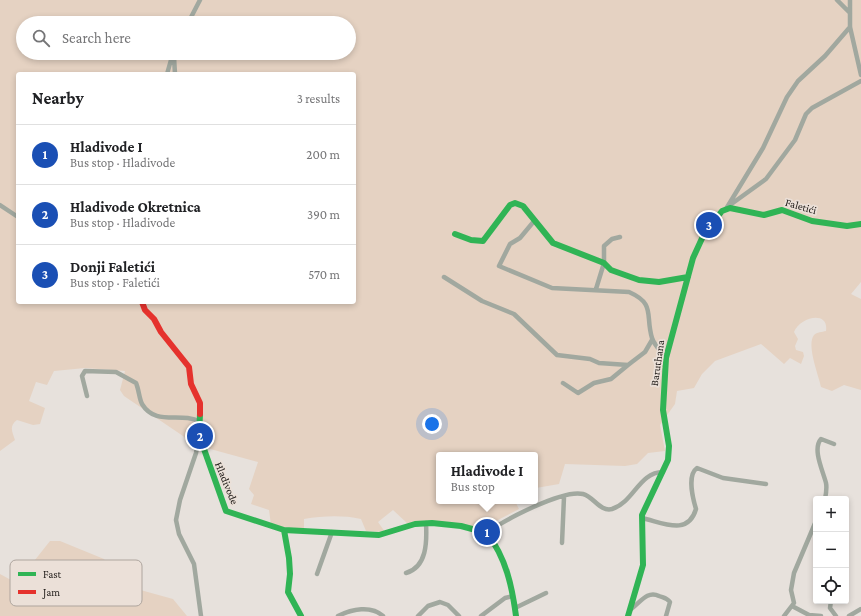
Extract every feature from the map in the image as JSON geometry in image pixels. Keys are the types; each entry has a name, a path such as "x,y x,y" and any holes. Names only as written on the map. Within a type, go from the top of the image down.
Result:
{"street":[{"path":"192,16 200,0"},
{"path":"837,0 850,13"},
{"path":"850,0 850,27 861,75"},
{"path":"726,209 763,148 787,97 798,81 825,56 850,27"},
{"path":"168,72 172,60"},
{"path":"174,60 175,72"},
{"path":"726,209 736,199 760,185 766,179 795,140 806,114 812,108 861,81"},
{"path":"455,234 471,240 483,241 490,229 512,203 522,206 554,243 604,263 611,270 639,280 659,282 688,277"},
{"path":"0,205 16,216"},
{"name":"Faletići","path":"726,209 737,208 764,215 782,210 812,221 847,226 861,224"},
{"name":"Baruthana","path":"629,613 643,565 642,518 646,504 663,472 669,452 663,410 666,358 675,320 693,258 704,234 715,218 726,209"},
{"path":"535,220 520,238 510,244 499,266 552,288 596,289 629,292 638,296 650,311 652,340 666,358"},
{"path":"596,289 604,263 604,246 612,239 620,237"},
{"path":"444,277 482,301 514,314 557,355 590,359 599,363 628,365"},
{"name":"Hladivode","path":"143,304 145,310 154,319 161,332 189,367 191,384 200,403 199,436 226,512 284,530 379,535 389,534 416,524 426,524 487,533"},
{"path":"563,383 578,393 594,383 611,379 645,352 652,340"},
{"path":"87,396 82,376 84,371 116,372 136,383 143,405 154,416 163,418 188,417 200,422"},
{"path":"199,436 196,453 180,500 176,520 179,534 194,564 201,616"},
{"path":"826,496 826,483 820,467 818,443 821,439 834,444"},
{"path":"642,518 676,526 687,524 692,520 696,509 694,503 692,477 697,468 723,478 766,484"},
{"path":"516,616 513,596 503,560 494,541 487,533 510,518 542,504 576,494 583,494 601,507 608,510 614,509 624,502 649,475 663,472"},
{"path":"562,543 563,497"},
{"path":"406,573 414,571 426,549 426,524"},
{"path":"784,616 794,603 791,590 794,573 813,528"},
{"path":"284,530 289,558 290,574 288,592 301,616"},
{"path":"317,574 332,532"},
{"path":"515,608 546,593"},
{"path":"629,613 648,594 654,594 665,598 670,602 666,616"},
{"path":"481,616 505,598 513,596"},
{"path":"418,616 428,606 440,602 448,605 459,616"},
{"path":"830,604 830,608 836,616"},
{"path":"792,606 809,615 821,616"},
{"path":"338,616 355,610 371,609 383,616"},
{"path":"849,616 861,609"}],"shaded area":[{"path":"0,0 861,0 861,282 851,294 861,299 861,390 844,385 832,391 821,387 811,346 814,335 826,331 826,324 819,318 813,318 802,323 794,332 798,339 795,346 796,350 803,352 804,356 801,364 790,358 784,364 761,344 715,361 702,374 694,388 677,391 675,404 660,425 665,451 648,453 637,464 625,466 565,464 559,484 538,488 538,452 436,452 436,504 516,504 519,509 488,527 408,524 393,510 378,522 385,532 366,531 361,519 340,516 304,519 304,528 283,528 271,525 269,510 251,504 254,495 249,489 258,462 192,444 183,436 124,396 120,390 125,371 85,368 54,371 47,385 36,382 29,401 45,408 40,424 33,425 17,420 14,422 12,427 15,440 0,451"},
{"path":"50,541 60,541 105,560 35,560"},
{"path":"0,574 10,579 10,606 142,606 142,590 173,599 187,616 0,616"}],"traffic: fast":[{"path":"455,234 471,240 483,241 510,205 515,203 523,206 553,243 604,263 611,270 639,280 659,282 688,277"},
{"path":"628,616 643,565 642,515 668,460 669,446 663,410 666,358 693,258 704,234 722,211 730,208 764,215 782,210 812,221 847,226 861,224"},
{"path":"200,414 199,435 226,511 284,530"},
{"path":"301,616 288,592 290,574 289,558 284,530 379,535 415,524 432,523 461,526 487,533 499,552 507,573 516,616"}],"traffic: jam":[{"path":"143,304 145,310 154,319 161,332 189,367 191,384 200,403 200,414"}],"place":[{"name":"Donji Faletići","path":"709,225"},
{"name":"Hladivode Okretnica","path":"200,436"},
{"name":"Hladivode I","path":"487,532"}]}
